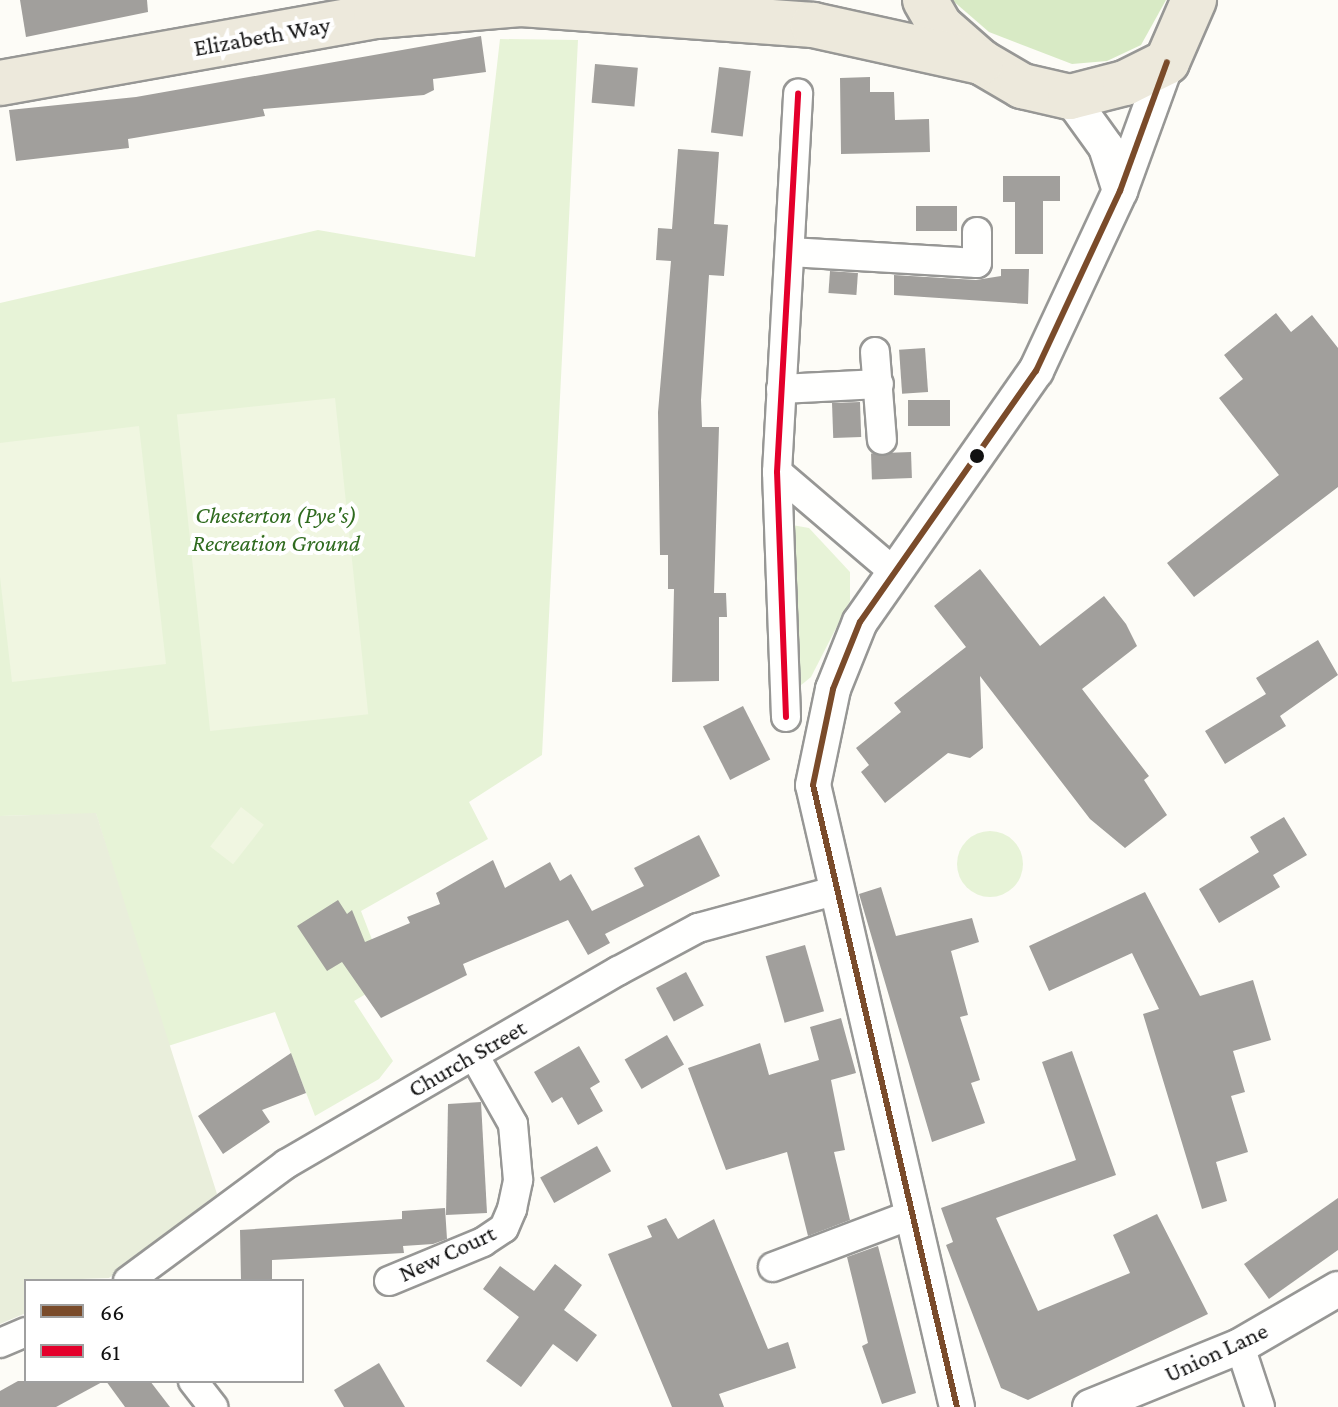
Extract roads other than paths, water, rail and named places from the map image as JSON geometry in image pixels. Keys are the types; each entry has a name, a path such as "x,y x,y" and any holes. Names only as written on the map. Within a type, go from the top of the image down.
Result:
{"main road":[{"path":"813,25 848,0"},
{"path":"925,0 940,26 981,62 1022,86 1070,97 1125,83 1167,62 1194,0"},
{"name":"Elizabeth Way","path":"0,83 459,7 521,4 813,25 981,62"}],"street":[{"path":"957,1407 908,1216 886,1082 834,891 813,785 833,689 860,622 1036,371 1120,191 1167,62"},
{"path":"786,717 777,472 798,94"},
{"path":"1070,97 1106,147 1120,191"},
{"path":"790,252 977,263 977,232"},
{"path":"875,352 882,440"},
{"path":"781,389 879,384"},
{"path":"777,472 893,571"},
{"name":"Church Street","path":"131,1279 286,1164 698,928 834,891"},
{"name":"New Court","path":"389,1281 504,1228 518,1180 513,1124 474,1055"},
{"path":"773,1267 908,1216"},
{"name":"Union Lane","path":"1090,1407 1240,1346 1338,1289"},
{"path":"0,1343 24,1333"},
{"path":"1240,1346 1260,1407"},
{"path":"195,1383 213,1407"}],"park label":[{"name":"Chesterton (Pye's) Recreation Ground","path":"276,529"}]}
